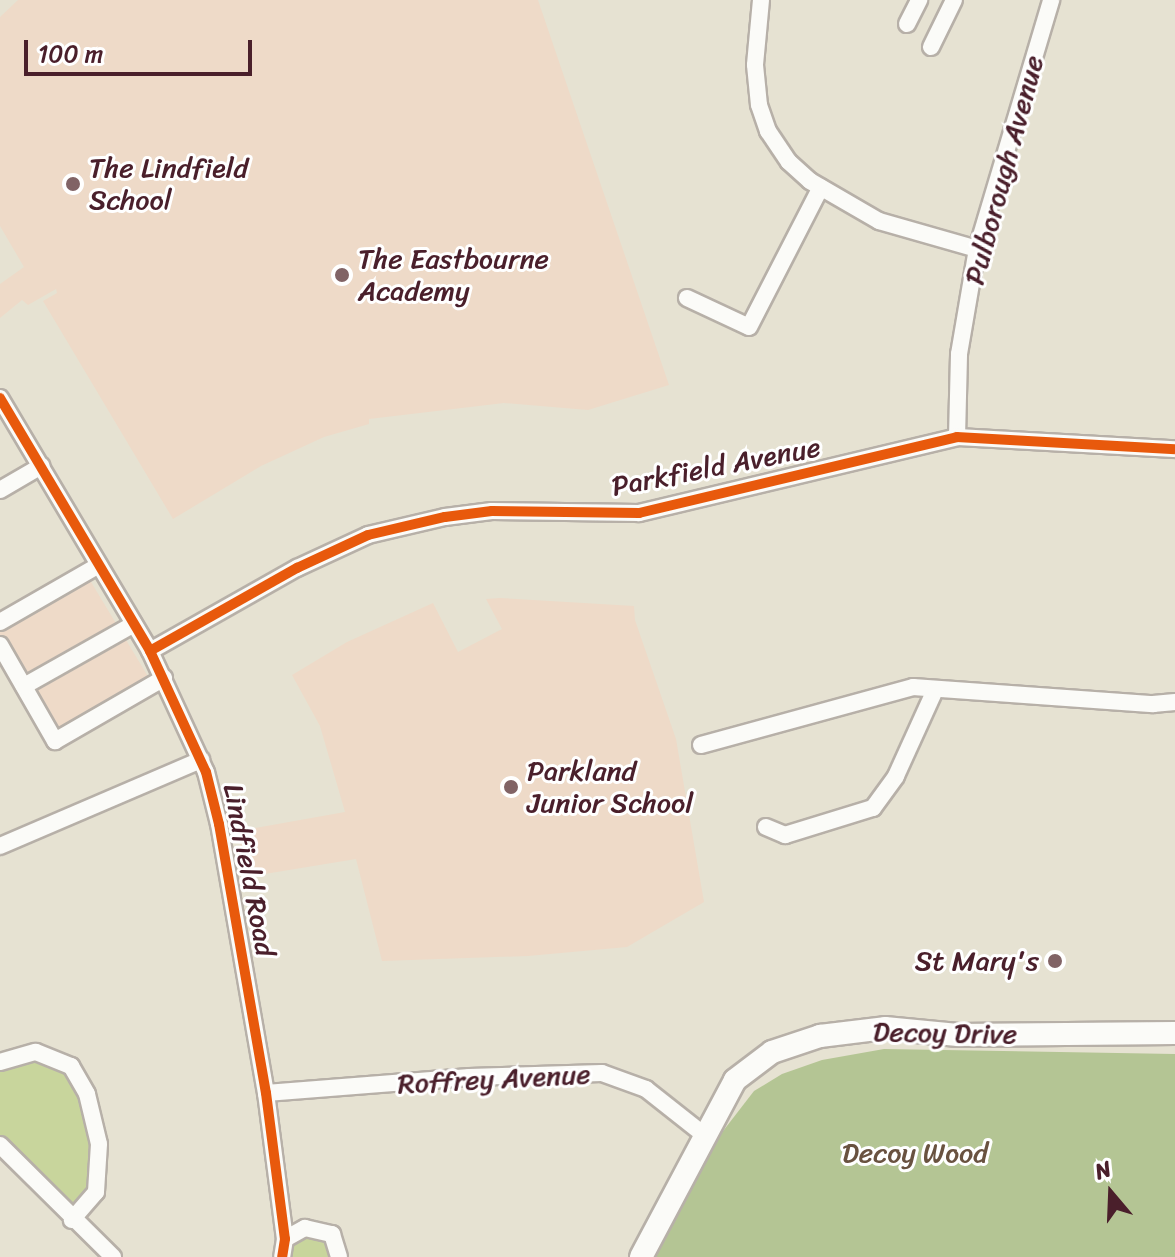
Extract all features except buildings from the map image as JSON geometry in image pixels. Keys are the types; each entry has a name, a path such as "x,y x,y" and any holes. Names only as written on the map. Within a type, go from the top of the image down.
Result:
{"street":[{"path":"761,0 755,65 759,105 768,131 789,162 821,187 879,221 977,249"},
{"path":"907,24 919,0"},
{"path":"931,47 954,0"},
{"name":"Pulborough Avenue","path":"957,437 959,354 977,249 1051,0"},
{"path":"687,298 749,327 821,187"},
{"name":"Lindfield Road","path":"0,398 150,651 201,760 219,824 266,1093 285,1239 282,1257"},
{"name":"Parkfield Avenue","path":"150,651 297,568 368,535 445,517 492,511 639,513 957,437 1175,449"},
{"path":"0,490 41,466"},
{"path":"0,622 99,565"},
{"path":"24,686 134,624"},
{"path":"0,645 55,741 164,678"},
{"path":"701,745 913,687 1153,704 1175,702"},
{"path":"766,827 785,835 873,808 896,776 935,690"},
{"path":"0,846 201,760"},
{"name":"Decoy Drive","path":"641,1257 703,1134 735,1080 772,1052 820,1036 885,1028 958,1035 1175,1033"},
{"path":"0,1062 36,1052 71,1066 87,1094 99,1144 96,1192 72,1220"},
{"name":"Roffrey Avenue","path":"266,1093 469,1077 602,1073 646,1089 703,1134"},
{"path":"0,1145 72,1220 113,1257"},
{"path":"285,1239 305,1228 332,1234 339,1257"}],"shaded area":[{"name":"The Eastbourne Academy","path":"18,0 538,0 669,385 588,410 504,403 369,419 369,424 324,437 261,466 173,519 43,301 57,293 56,289 28,305 22,300 0,318 0,284 24,267 0,226 0,17"},
{"path":"88,577 149,678 57,734 0,641 0,631"},
{"name":"Parkland Junior School","path":"486,599 634,606 635,620 676,739 704,902 627,947 528,956 382,961 356,859 246,877 238,831 345,812 320,726 292,675 347,642 433,603 458,652 502,629"}],"green space":[{"name":"Decoy Wood","path":"884,1049 1175,1054 1175,1257 656,1257 713,1144 754,1091 782,1074 822,1060"},
{"path":"36,1052 71,1066 87,1094 96,1192 72,1220 0,1145 0,1062"},
{"path":"305,1228 332,1234 339,1257 282,1257"}],"cycle path":[{"path":"0,398 150,651 206,772 219,824 266,1093 285,1239 282,1257"},
{"path":"150,651 297,568 368,535 445,517 492,511 639,513 957,437 1175,449"}],"place":[{"name":"The Lindfield School","path":"73,184"},
{"name":"The Eastbourne Academy","path":"342,275"},
{"name":"Parkland Junior School","path":"511,787"},
{"name":"St Mary's","path":"1055,961"}]}
